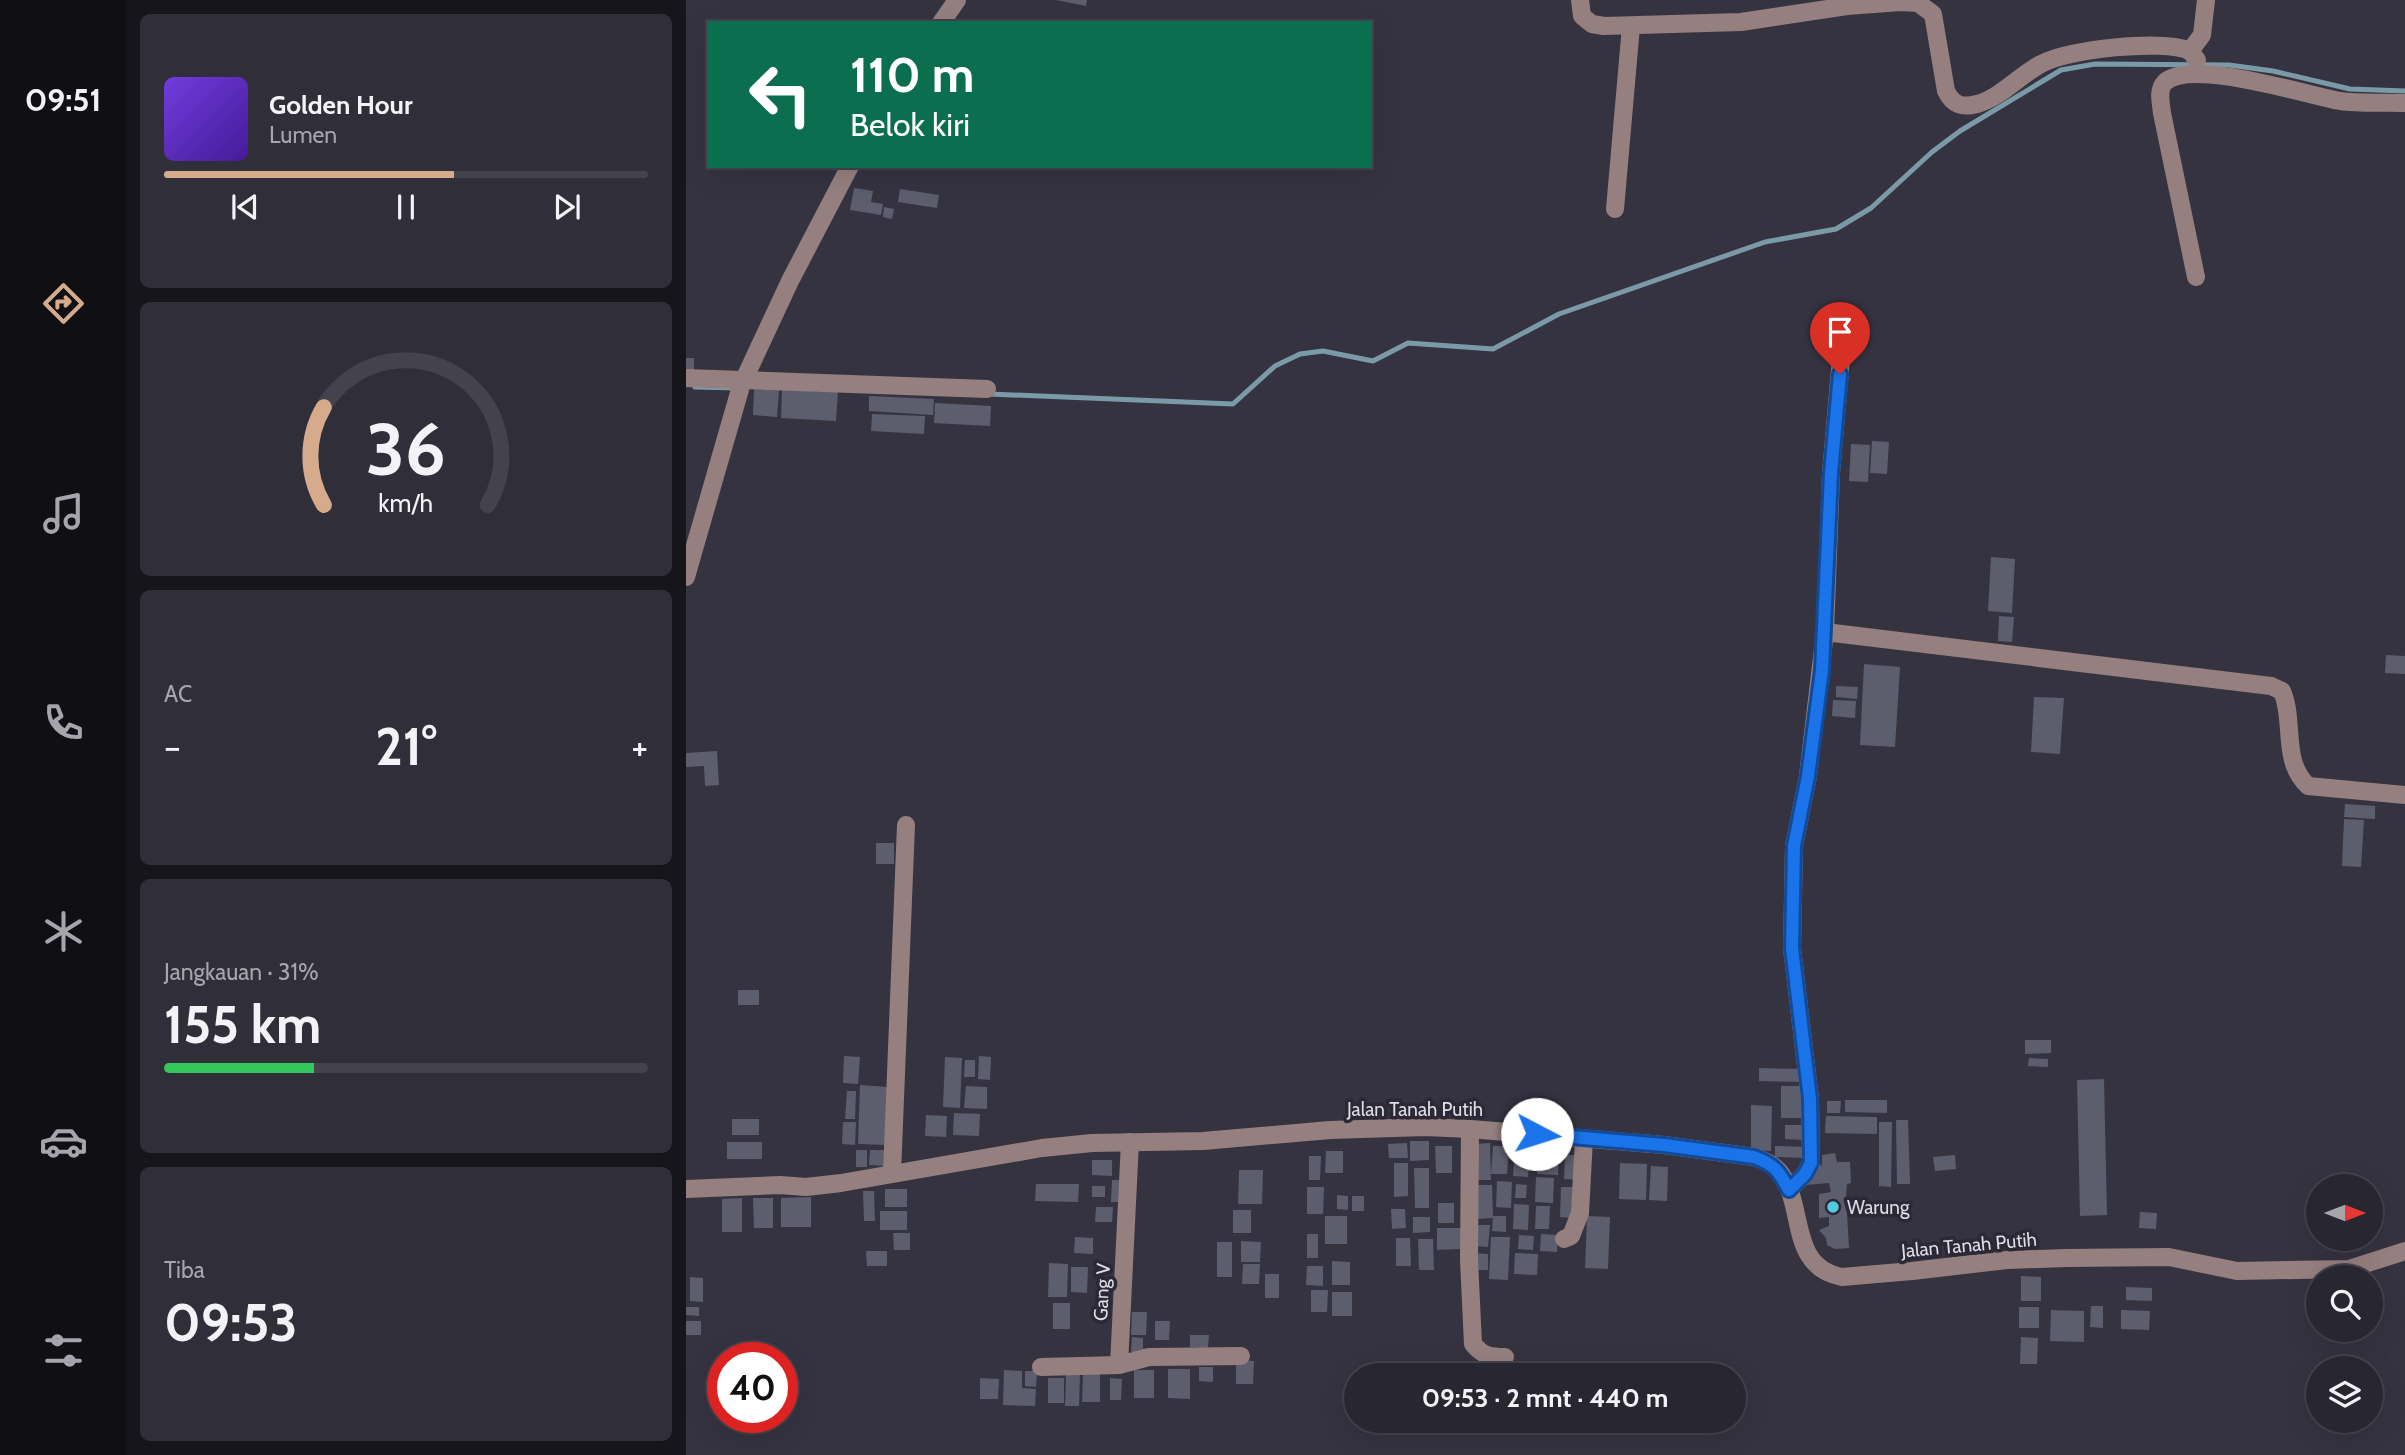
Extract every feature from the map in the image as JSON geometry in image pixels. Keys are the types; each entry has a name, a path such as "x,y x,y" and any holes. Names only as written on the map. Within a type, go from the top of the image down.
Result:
{"street":[{"path":"942,21 957,0"},
{"path":"1580,0 1582,16 1592,24 1631,26 1741,22 1847,6 1918,3 1933,14 1946,91 1950,99 1961,106 1978,104 1989,99 2041,64 2070,53 2125,47 2169,48 2197,63 2342,101 2405,103"},
{"path":"2197,63 2206,0"},
{"path":"1615,209 1631,26"},
{"path":"2196,277 2160,92 2166,81 2197,63"},
{"path":"686,577 740,389 790,281 849,168"},
{"path":"1789,1190 1805,1174 1811,1163 1810,1099 1792,948 1794,846 1808,776 1825,632 1831,473 1844,324"},
{"path":"686,378 740,389 987,389"},
{"path":"1825,632 2271,686 2282,691 2287,703 2288,735 2295,771 2308,786 2405,795"},
{"path":"892,1173 906,825"},
{"name":"Jalan Tanah Putih","path":"686,1189 780,1185 806,1187 841,1183 1042,1148 1130,1142 1203,1141 1330,1130 1426,1127 1674,1146 1754,1157 1780,1172 1789,1190 1800,1236 1816,1265 1830,1274 1842,1276 1912,1272 2007,1260 2066,1258 2169,1257 2237,1272 2348,1269 2405,1251"},
{"path":"1470,1129 1469,1260 1473,1344 1488,1357 1506,1357"},
{"path":"1564,1239 1571,1236 1580,1213 1584,1138"},
{"name":"Gang V","path":"1119,1365 1130,1142"},
{"path":"1041,1367 1119,1365 1149,1357 1241,1356"}],"building":[{"path":"1056,0 1087,0 1086,6"},
{"path":"854,188 873,191 871,202 883,204 881,215 850,210"},
{"path":"900,189 939,195 937,208 898,202"},
{"path":"884,207 894,209 892,219 883,217"},
{"path":"686,358 694,358 694,372 686,371"},
{"path":"754,389 779,390 777,417 753,415"},
{"path":"782,390 838,392 836,421 781,418"},
{"path":"869,396 934,399 933,415 869,411"},
{"path":"935,403 991,406 990,426 934,423"},
{"path":"872,414 925,416 924,434 871,431"},
{"path":"1872,441 1889,442 1887,474 1870,473"},
{"path":"1851,444 1870,445 1868,482 1849,481"},
{"path":"1991,557 2015,559 2012,613 1988,611"},
{"path":"1999,616 2014,617 2012,642 1998,641"},
{"path":"2386,655 2405,656 2405,674 2385,673"},
{"path":"1864,664 1900,667 1895,747 1860,745"},
{"path":"1836,686 1858,687 1857,699 1836,697"},
{"path":"2034,697 2064,698 2060,754 2031,752"},
{"path":"1833,700 1856,701 1855,718 1832,716"},
{"path":"717,751 719,785 705,786 704,766 686,767 686,753"},
{"path":"2345,804 2375,806 2375,819 2344,817"},
{"path":"2344,819 2364,820 2361,867 2342,866"},
{"path":"876,843 894,843 894,864 876,864"},
{"path":"738,990 759,990 759,1005 738,1005"},
{"path":"2025,1040 2051,1040 2051,1053 2025,1054"},
{"path":"844,1056 860,1057 858,1084 843,1083"},
{"path":"979,1056 991,1057 990,1080 978,1079"},
{"path":"945,1057 962,1058 960,1108 943,1107"},
{"path":"2029,1058 2048,1059 2048,1067 2028,1066"},
{"path":"965,1060 975,1060 975,1077 964,1077"},
{"path":"1759,1068 1804,1069 1804,1082 1759,1081"},
{"path":"2104,1079 2107,1215 2080,1216 2077,1080"},
{"path":"860,1085 888,1087 885,1145 858,1144"},
{"path":"966,1086 987,1087 987,1109 964,1108"},
{"path":"1781,1086 1803,1086 1803,1118 1781,1118"},
{"path":"847,1091 856,1091 855,1119 845,1119"},
{"path":"1845,1100 1887,1100 1887,1113 1845,1112"},
{"path":"1827,1101 1841,1101 1840,1113 1827,1113"},
{"path":"1751,1105 1772,1106 1771,1151 1751,1150"},
{"path":"954,1113 980,1114 979,1136 953,1135"},
{"path":"926,1115 947,1116 946,1137 925,1136"},
{"path":"1826,1116 1877,1117 1877,1134 1825,1133"},
{"path":"732,1119 759,1119 759,1135 732,1135"},
{"path":"1896,1120 1908,1120 1910,1184 1897,1184"},
{"path":"843,1122 856,1122 855,1145 842,1144"},
{"path":"1879,1122 1892,1122 1891,1187 1879,1186"},
{"path":"1785,1125 1806,1125 1806,1140 1785,1139"},
{"path":"1410,1141 1429,1141 1429,1160 1410,1161"},
{"path":"727,1142 762,1142 762,1159 727,1159"},
{"path":"1407,1143 1408,1158 1389,1158 1388,1144"},
{"path":"1490,1143 1491,1180 1473,1180 1473,1144"},
{"path":"1514,1143 1535,1144 1534,1160 1514,1159"},
{"path":"1435,1146 1452,1146 1452,1173 1436,1173"},
{"path":"1493,1146 1509,1146 1507,1174 1491,1174"},
{"path":"1775,1146 1806,1147 1806,1158 1775,1157"},
{"path":"1538,1149 1559,1150 1558,1175 1537,1174"},
{"path":"856,1150 867,1150 867,1167 856,1167"},
{"path":"870,1150 886,1150 885,1166 869,1165"},
{"path":"1326,1151 1343,1151 1343,1173 1325,1173"},
{"name":"Warung","path":"1835,1153 1837,1162 1850,1162 1851,1183 1847,1184 1846,1196 1849,1248 1835,1249 1827,1245 1826,1238 1819,1230 1829,1226 1829,1217 1819,1218 1819,1194 1831,1192 1829,1183 1806,1185 1819,1163 1822,1166 1822,1155"},
{"path":"1565,1155 1580,1155 1579,1180 1564,1179"},
{"path":"1955,1155 1956,1169 1935,1171 1933,1157"},
{"path":"1309,1156 1321,1156 1320,1180 1309,1180"},
{"path":"1092,1160 1112,1160 1112,1176 1092,1175"},
{"path":"1394,1163 1408,1163 1408,1196 1394,1197"},
{"path":"1514,1163 1529,1164 1528,1177 1513,1176"},
{"path":"1620,1163 1647,1164 1646,1200 1619,1199"},
{"path":"1651,1166 1668,1167 1667,1201 1649,1200"},
{"path":"1414,1168 1429,1168 1429,1208 1415,1208"},
{"path":"1239,1170 1263,1170 1262,1204 1238,1204"},
{"path":"1536,1177 1554,1178 1553,1203 1535,1202"},
{"path":"1112,1180 1124,1180 1124,1202 1111,1202"},
{"path":"1497,1181 1512,1182 1511,1208 1496,1207"},
{"path":"1036,1184 1079,1184 1078,1202 1035,1201"},
{"path":"1516,1184 1527,1185 1526,1198 1515,1198"},
{"path":"1476,1185 1492,1185 1493,1216 1506,1216 1506,1232 1492,1231 1493,1218 1477,1219"},
{"path":"1092,1186 1105,1186 1105,1197 1092,1197"},
{"path":"1307,1187 1324,1187 1323,1214 1307,1214"},
{"path":"1561,1187 1573,1187 1571,1218 1560,1217"},
{"path":"885,1189 907,1189 907,1207 885,1207"},
{"path":"863,1191 874,1191 875,1221 864,1221"},
{"path":"1337,1195 1348,1196 1348,1210 1337,1209"},
{"path":"1352,1196 1364,1196 1364,1211 1352,1211"},
{"path":"811,1197 811,1227 781,1227 781,1198"},
{"path":"742,1198 742,1232 722,1232 722,1199"},
{"path":"753,1198 773,1198 773,1228 754,1228"},
{"path":"1438,1203 1454,1203 1454,1223 1438,1223"},
{"path":"1514,1204 1529,1205 1528,1230 1513,1229"},
{"path":"1536,1206 1550,1206 1549,1229 1535,1229"},
{"path":"1096,1207 1113,1207 1112,1222 1095,1222"},
{"path":"1391,1209 1405,1209 1406,1228 1392,1229"},
{"path":"1233,1210 1251,1210 1251,1233 1233,1233"},
{"path":"880,1211 907,1211 907,1230 880,1230"},
{"path":"2140,1212 2157,1213 2156,1229 2139,1228"},
{"path":"1325,1216 1347,1216 1347,1244 1325,1244"},
{"path":"1587,1216 1610,1217 1608,1269 1585,1268"},
{"path":"1413,1217 1430,1217 1430,1232 1413,1233"},
{"path":"1474,1225 1490,1225 1488,1247 1474,1246"},
{"path":"1437,1228 1461,1228 1461,1249 1437,1250"},
{"path":"893,1233 910,1233 910,1250 894,1250"},
{"path":"1307,1234 1318,1234 1318,1258 1307,1258"},
{"path":"1541,1234 1558,1235 1557,1252 1540,1251"},
{"path":"1519,1235 1534,1236 1533,1250 1518,1249"},
{"path":"1075,1237 1093,1238 1093,1254 1074,1253"},
{"path":"1491,1237 1510,1237 1508,1280 1489,1279"},
{"path":"1396,1238 1410,1238 1411,1266 1396,1266"},
{"path":"1418,1239 1433,1239 1434,1270 1419,1270"},
{"path":"1241,1241 1261,1242 1260,1262 1241,1262"},
{"path":"1217,1242 1232,1242 1232,1277 1217,1277"},
{"path":"866,1251 887,1251 887,1266 867,1266"},
{"path":"1472,1253 1488,1254 1488,1270 1472,1270"},
{"path":"1515,1253 1538,1254 1537,1275 1514,1274"},
{"path":"1332,1261 1350,1262 1350,1285 1332,1285"},
{"path":"1049,1263 1068,1264 1067,1297 1048,1297"},
{"path":"1243,1264 1260,1264 1259,1284 1242,1284"},
{"path":"1307,1266 1323,1266 1323,1286 1306,1285"},
{"path":"1071,1267 1088,1267 1087,1293 1071,1292"},
{"path":"1265,1274 1279,1274 1279,1298 1265,1298"},
{"path":"2021,1276 2041,1277 2041,1301 2021,1301"},
{"path":"690,1277 703,1278 703,1302 690,1301"},
{"path":"2126,1287 2152,1288 2152,1301 2126,1300"},
{"path":"1311,1290 1328,1290 1327,1312 1311,1312"},
{"path":"1332,1292 1352,1292 1352,1316 1332,1316"},
{"path":"1053,1303 1070,1303 1070,1329 1053,1329"},
{"path":"2091,1306 2103,1306 2103,1328 2090,1327"},
{"path":"686,1307 699,1307 699,1316 686,1315"},
{"path":"2019,1307 2039,1307 2039,1328 2019,1328"},
{"path":"2051,1310 2084,1311 2084,1342 2050,1341"},
{"path":"2121,1310 2150,1311 2149,1330 2121,1329"},
{"path":"1132,1312 1147,1312 1146,1335 1131,1335"},
{"path":"686,1321 701,1321 701,1335 686,1335"},
{"path":"1155,1321 1170,1321 1169,1340 1155,1340"},
{"path":"1190,1335 1209,1335 1208,1348 1190,1347"},
{"path":"1132,1337 1143,1338 1143,1352 1131,1352"},
{"path":"2021,1337 2038,1338 2037,1364 2020,1364"},
{"path":"1236,1360 1254,1361 1253,1384 1236,1384"},
{"path":"1199,1367 1213,1367 1213,1382 1199,1381"},
{"path":"1168,1369 1190,1369 1190,1399 1168,1398"},
{"path":"1004,1370 1022,1371 1022,1388 1036,1389 1035,1406 1003,1405"},
{"path":"1134,1370 1154,1370 1154,1398 1134,1398"},
{"path":"1025,1371 1037,1371 1036,1387 1025,1386"},
{"path":"1066,1374 1080,1374 1079,1406 1065,1406"},
{"path":"1083,1374 1100,1374 1100,1402 1082,1402"},
{"path":"980,1378 999,1379 998,1399 980,1399"},
{"path":"1048,1378 1064,1378 1064,1403 1048,1403"},
{"path":"1110,1378 1122,1379 1121,1400 1110,1400"}],"waterway":[{"path":"989,394 1233,404 1275,366 1300,354 1323,351 1373,361 1408,343 1493,349 1559,314 1765,242 1836,229 1871,208 1932,152 1960,131 2061,70 2095,64 2229,65 2273,71 2350,89 2405,91"},
{"path":"695,387 738,388"}],"place":[{"name":"Warung","path":"1833,1207"}],"route":[{"path":"1537,1134 1694,1148 1754,1157 1780,1172 1789,1190 1805,1174 1811,1163 1810,1099 1792,948 1794,846 1808,776 1822,670 1831,473 1840,374"}]}
